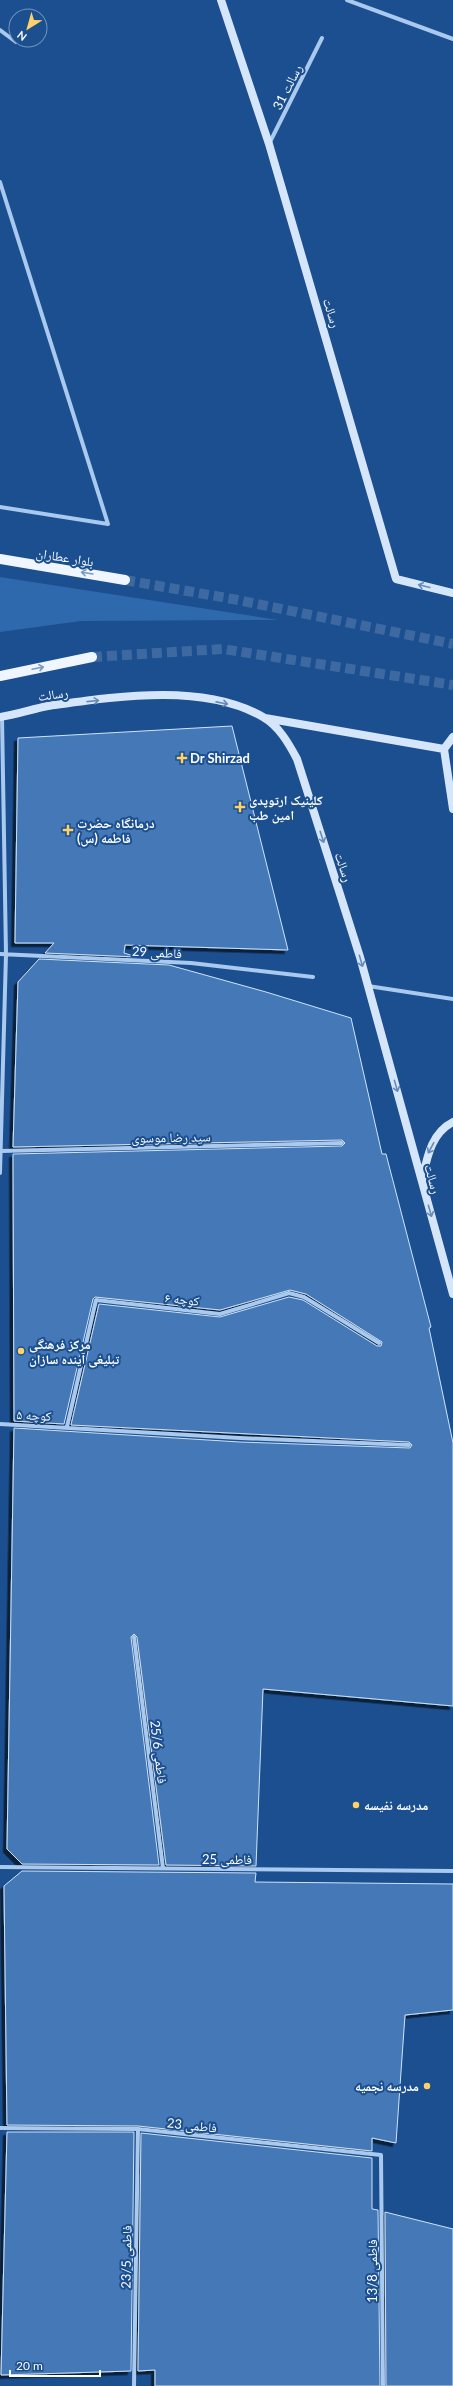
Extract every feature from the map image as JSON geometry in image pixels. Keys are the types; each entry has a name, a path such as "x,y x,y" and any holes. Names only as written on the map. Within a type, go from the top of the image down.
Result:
{"main road":[{"name":"بلوار عطاران","path":"0,559 125,580"},
{"path":"0,676 92,657"}],"street":[{"name":"رسالت","path":"221,0 269,144 396,579 453,593"},
{"path":"347,0 453,39"},
{"name":"رسالت 31","path":"269,144 322,38"},
{"path":"0,182 108,524 0,507"},
{"name":"رسالت","path":"1,717 46,706 147,694 193,697 238,706 265,718 286,738 297,760 368,986 453,1294"},
{"path":"0,1173 6,954 1,717"},
{"path":"265,718 444,749"},
{"path":"453,737 444,749 453,809"},
{"name":"فاطمی 29","path":"0,954 191,963 313,977"},
{"path":"368,986 453,999"},
{"path":"421,1182 428,1151 442,1128 453,1122"},
{"name":"سید رضا موسوی","path":"1,1151 342,1143"},
{"name":"کوچه ۶","path":"67,1427 96,1300 220,1314 289,1293 304,1296 379,1343"},
{"name":"کوچه ۵","path":"0,1424 240,1438 409,1444"},
{"name":"فاطمی 25/6","path":"134,1637 163,1868"},
{"name":"فاطمی 25","path":"0,1867 453,1871"},
{"name":"فاطمی 23","path":"0,2128 138,2129 381,2155"},
{"name":"فاطمی 23/5","path":"134,2386 138,2129"},
{"name":"فاطمی 13/8","path":"381,2155 383,2386"}],"shaded area":[{"path":"0,577 278,620 81,621 0,632"}],"building":[{"path":"232,726 288,950 125,945 124,953 137,957 45,953 54,943 15,943 18,738"},
{"path":"39,959 169,965 351,1018 382,1154 386,1154 431,1327 429,1328 453,1443 453,1706 263,1689 256,1866 166,1865 137,1637 134,1634 131,1637 159,1865 22,1864 7,1849 14,1428 240,1442 410,1448 412,1445 409,1442 71,1425 99,1304 220,1317 289,1297 303,1300 377,1346 381,1346 382,1342 306,1294 290,1290 220,1310 95,1297 93,1299 64,1424 14,1421 13,1154 342,1146 345,1143 342,1140 13,1147 18,982"},
{"path":"22,1871 256,1873 255,1882 453,1884 453,2010 405,2015 396,2143 372,2138 372,2151 138,2126 7,2125 4,1886"},
{"path":"7,2132 134,2132 131,2371 1,2375"},
{"path":"141,2133 372,2158 372,2209 378,2210 380,2386 155,2386 155,2370 138,2371"},
{"path":"385,2212 453,2229 453,2386 386,2386"}],"tunnel":[{"path":"125,580 238,600 453,644"},
{"path":"92,657 223,649 453,685"}],"place":[{"name":"Dr Shirzad","path":"182,758"},
{"name":"کلینیک ارتوپدی امین طب","path":"240,807"},
{"name":"درمانگاه حضرت فاطمه (س)","path":"68,830"},
{"name":"مرکز فرهنگی تبلیغی آینده سازان","path":"21,1351"},
{"name":"مدرسه نفیسه","path":"356,1805"},
{"name":"مدرسه نجمیه","path":"427,2086"}]}
